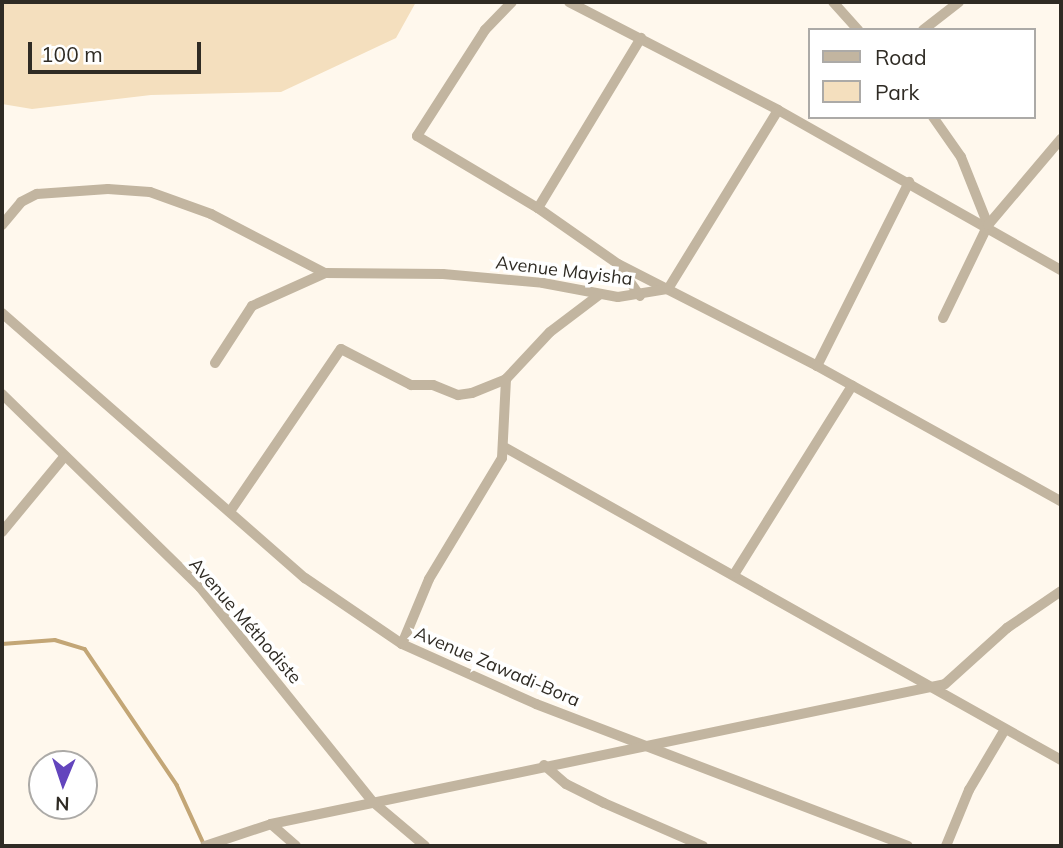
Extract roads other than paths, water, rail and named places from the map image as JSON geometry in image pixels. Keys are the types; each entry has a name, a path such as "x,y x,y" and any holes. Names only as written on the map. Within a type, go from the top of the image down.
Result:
{"street":[{"path":"512,2 485,30 417,136 538,208 618,264 817,366 1061,501"},
{"path":"569,2 778,110 988,225 1061,270"},
{"path":"833,2 856,28"},
{"path":"926,28 959,2"},
{"path":"538,208 641,38"},
{"path":"668,289 778,110"},
{"path":"934,119 961,157 988,225"},
{"path":"943,318 988,225 1061,139"},
{"path":"817,366 909,182"},
{"path":"2,225 21,202 37,194 108,188 150,192 211,214 325,273"},
{"path":"618,264 640,296"},
{"name":"Avenue Mayisha","path":"215,363 252,306 325,273 443,274 543,283 600,294 640,296 668,289"},
{"path":"232,510 341,349 406,383 433,384 458,395 506,379 550,332 600,294"},
{"name":"Avenue Zawadi-Bora","path":"2,313 232,510 305,578 401,644 642,744 908,846"},
{"path":"401,644 429,579 506,448 506,379"},
{"path":"735,573 852,386"},
{"name":"Avenue Méthodiste","path":"2,394 200,587 373,802 425,846"},
{"path":"506,448 735,573 809,620 933,687 1004,731 1061,760"},
{"path":"2,532 64,457"},
{"path":"209,845 271,824 642,744 933,687 949,682 1000,633 1061,591"},
{"path":"946,846 970,790 1004,731"},
{"path":"544,765 566,784 691,844 703,846"},
{"path":"271,824 296,846"}],"waterway":[{"path":"2,644 55,640 85,649 177,785 204,844"}]}
